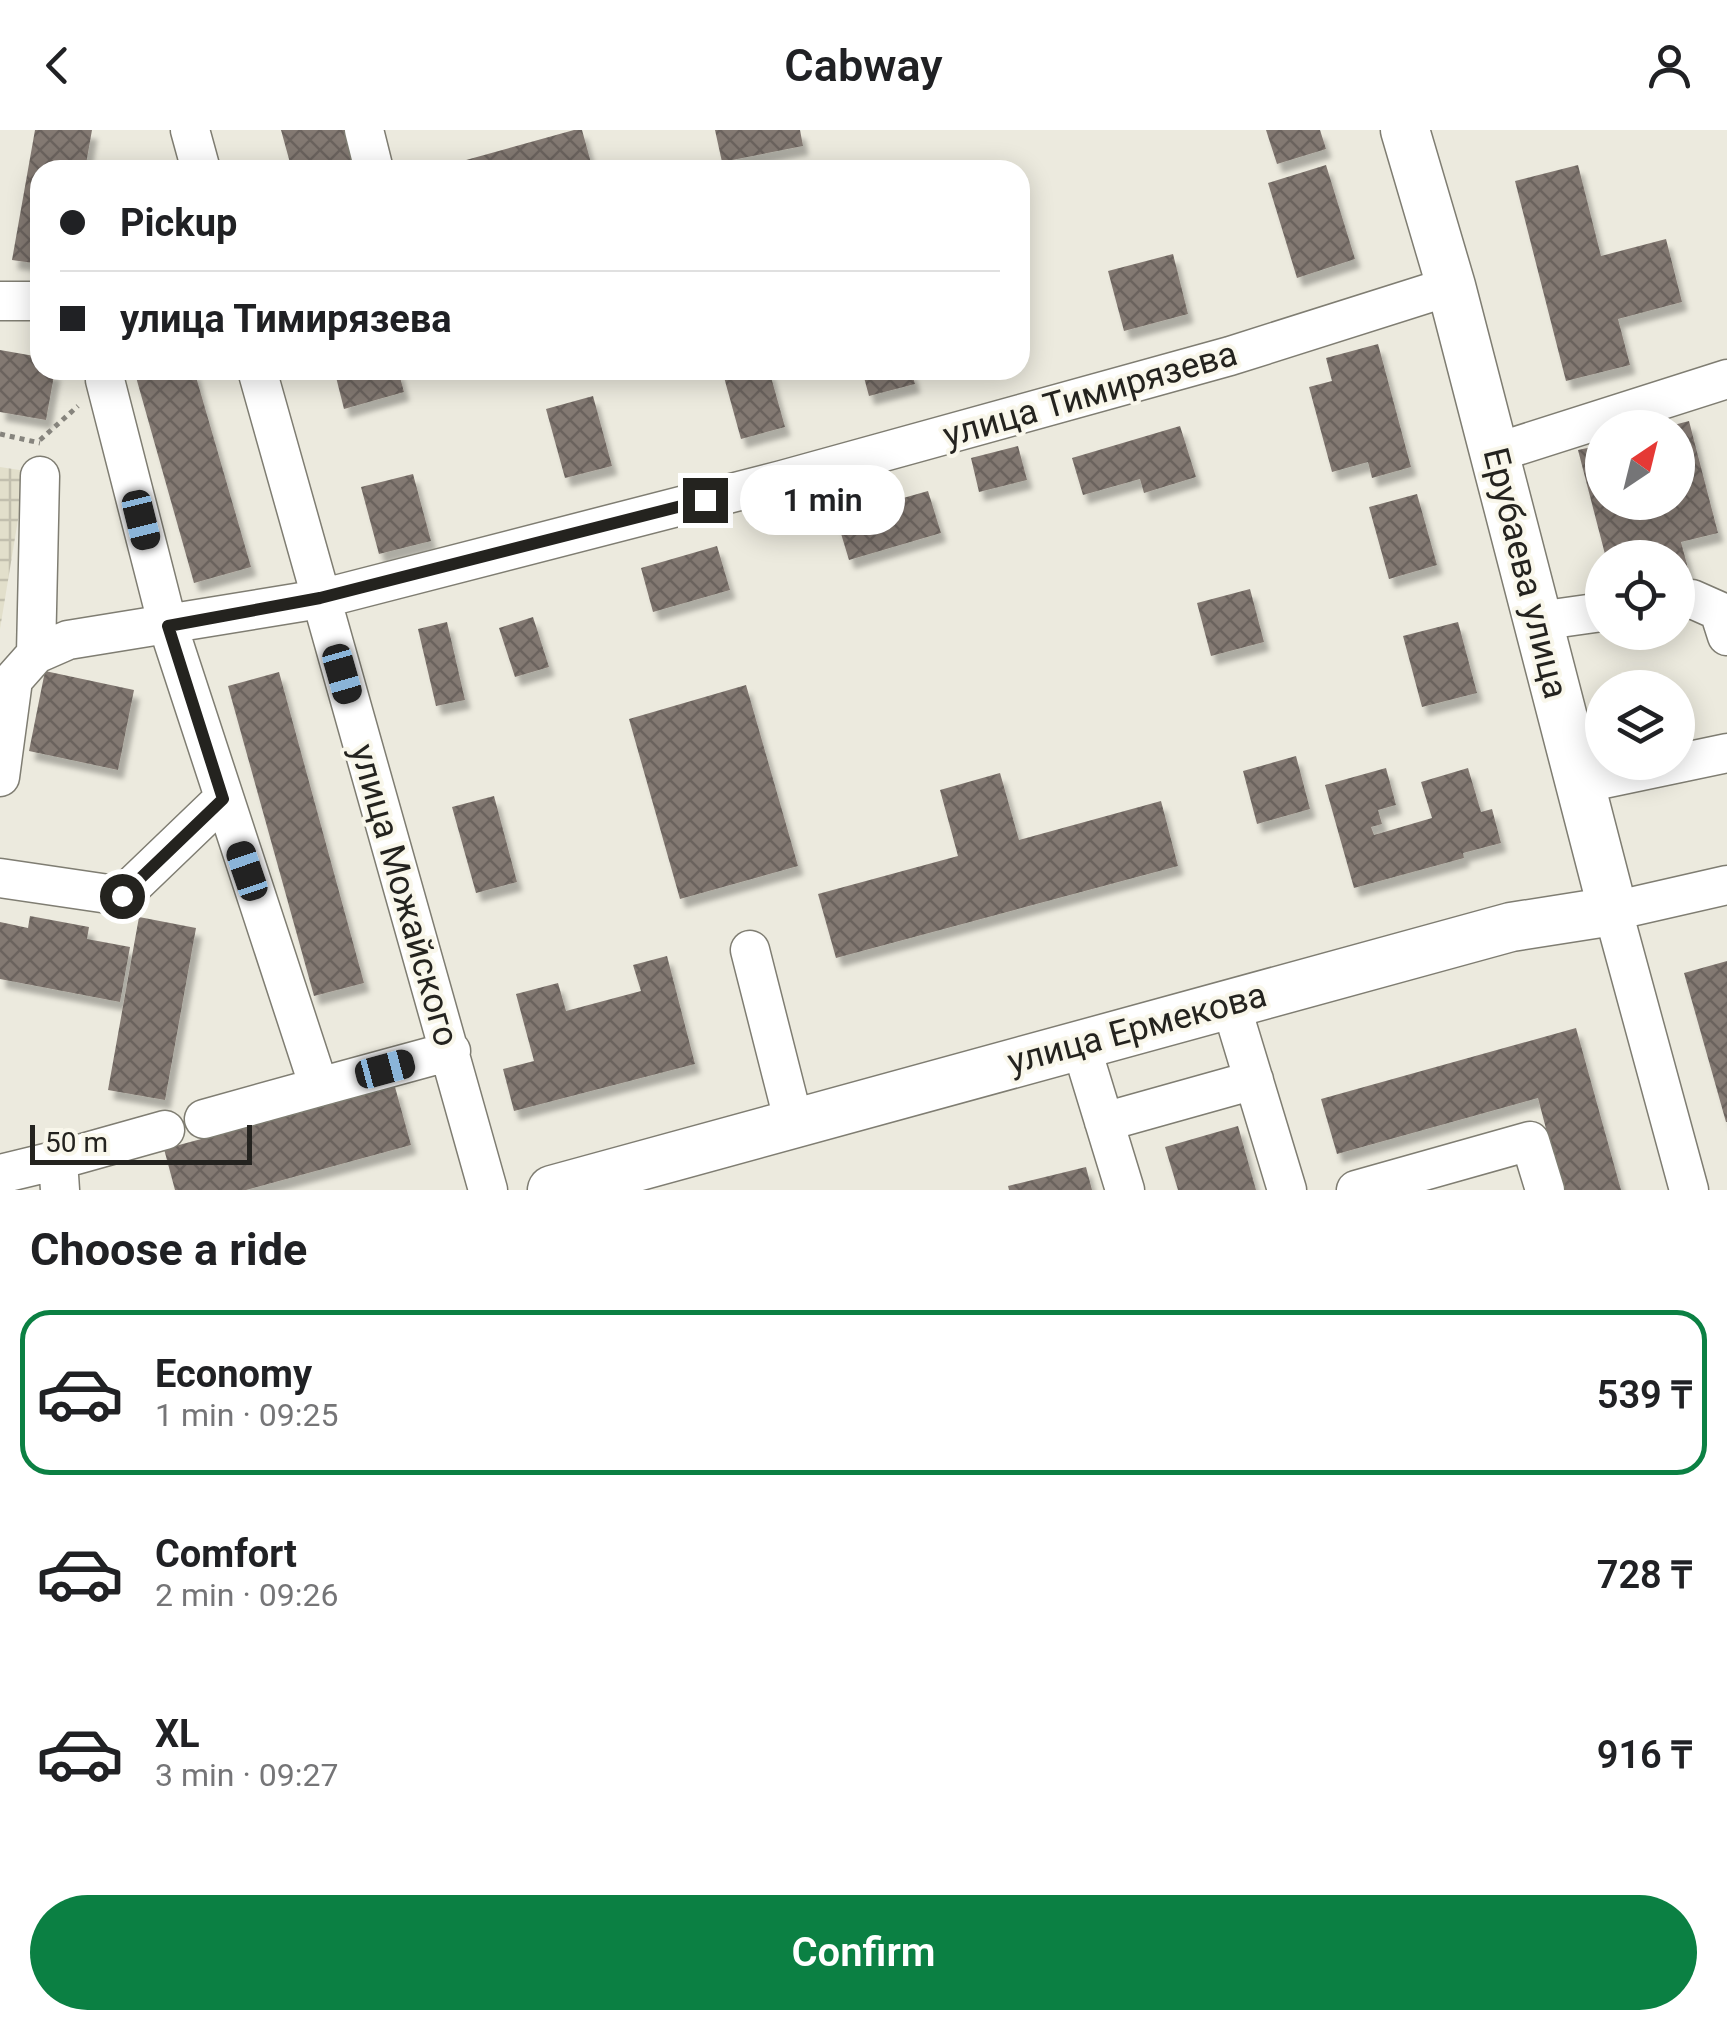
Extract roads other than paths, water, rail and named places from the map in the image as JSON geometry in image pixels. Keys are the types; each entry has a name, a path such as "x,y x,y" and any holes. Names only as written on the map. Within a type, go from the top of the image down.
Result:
{"main road":[{"name":"Ерубаева улица","path":"1405,130 1451,286 1613,912"},
{"name":"улица Ермекова","path":"552,1190 1512,927 1613,912"}],"street":[{"path":"190,130 198,160"},
{"path":"364,130 372,160"},
{"name":"улица Тимирязева","path":"36,654 68,640 320,598 820,470 1230,356 1451,286"},
{"path":"0,301 30,302"},
{"path":"1495,453 1727,379"},
{"path":"105,380 168,626 319,1086"},
{"name":"улица Можайского","path":"260,380 488,1190"},
{"path":"0,776 13,680 36,654 40,458"},
{"path":"1695,599 1720,611 1727,636"},
{"path":"1538,621 1585,614"},
{"path":"1580,784 1727,753"},
{"path":"0,878 122,896 223,799"},
{"name":"улица Ермекова","path":"1613,912 1727,885"},
{"name":"Ерубаева улица","path":"1613,912 1689,1190"},
{"path":"750,950 794,1123"},
{"path":"1230,1002 1287,1190"},
{"path":"1080,1044 1125,1190"},
{"path":"204,1119 451,1052"},
{"path":"1104,1122 1254,1080"},
{"path":"0,1174 59,1175 165,1130"},
{"path":"1356,1190 1530,1141 1544,1190"}]}
